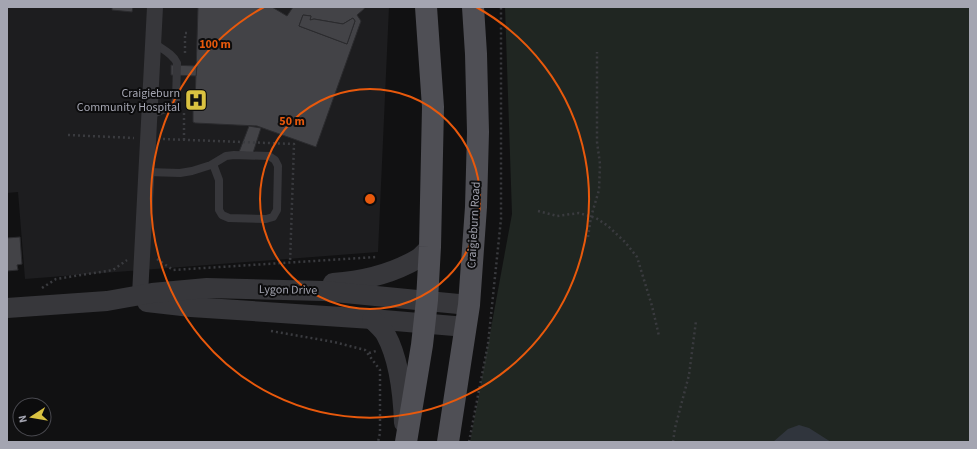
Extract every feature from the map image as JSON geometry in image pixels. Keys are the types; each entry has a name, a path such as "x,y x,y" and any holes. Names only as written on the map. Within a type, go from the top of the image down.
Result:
{"main road":[{"path":"405,442 425,323 430,247 433,107 426,7"},
{"name":"Craigieburn Road","path":"448,442 469,305 476,207 478,132 473,7"}],"street":[{"path":"140,295 156,7"},
{"path":"207,288 261,283 350,282 388,272 420,257 430,247"},
{"name":"Lygon Drive","path":"7,308 107,300 207,288 324,291 469,305"},
{"name":"Lygon Drive","path":"107,300 150,302 191,307 466,327"},
{"path":"372,319 386,334 399,374 403,400 405,442"}],"lane":[{"path":"150,115 174,106 176,101 177,63 171,54 154,43"},
{"path":"147,172 180,173 192,171 213,164 226,156 269,156 275,160 278,166 277,210 273,217 266,219 229,218 222,215 219,210 219,180 213,164"}],"path":[{"path":"588,237 591,216 599,190 600,164 597,142 597,52"},
{"path":"68,135 294,144 290,262"},
{"path":"538,211 557,216 579,213 591,216 608,226 625,242 637,257 652,306 659,336"},
{"path":"36,292 56,279 113,270 132,256 143,255 150,255 173,270 386,256 388,272"},
{"path":"673,442 675,428 689,375 696,320"},
{"path":"268,330 334,342 365,350 369,353 380,370 380,433 378,442"}],"shaded area":[{"name":"Craigieburn Community Hospital","path":"7,7 389,7 378,252 25,279 18,192 7,193"},
{"path":"505,7 970,7 970,442 470,442 512,214"},
{"path":"799,425 809,428 831,442 773,442 788,429"}],"building":[{"path":"112,7 133,7 132,12 112,10"},
{"path":"198,7 272,7 287,16 293,7 365,7 357,15 361,21 316,147 257,126 195,123 193,122 193,108 195,105","holes":["303,15 311,16 310,20 314,19 343,24 353,18 355,21 347,44 299,26"]},
{"path":"303,15 311,16 310,20 314,19 343,24 353,18 355,21 347,44 299,26"},
{"path":"171,65 197,66 196,76 171,75"},
{"path":"249,126 261,128 253,153 239,152"},
{"path":"20,237 22,264 17,265 18,270 7,271 7,238"}],"place":[{"name":"Craigieburn Community Hospital","path":"196,100"}]}
